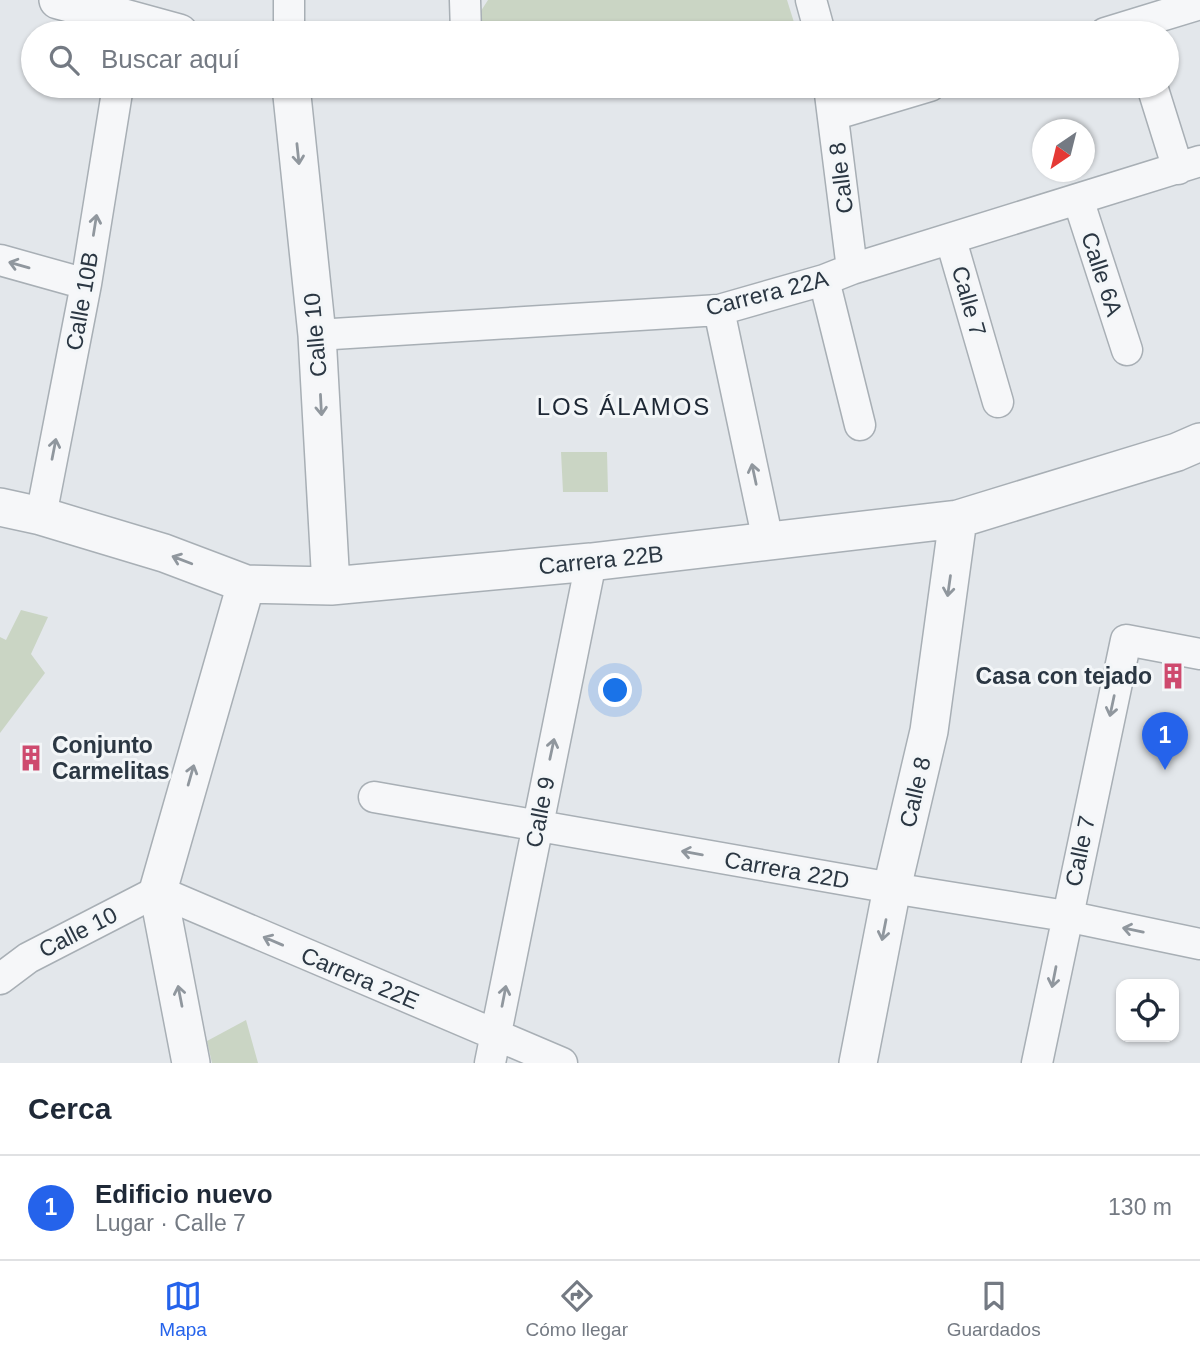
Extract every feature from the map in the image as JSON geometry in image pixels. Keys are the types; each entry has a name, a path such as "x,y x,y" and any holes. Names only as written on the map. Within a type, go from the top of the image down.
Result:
{"street":[{"path":"59,0 114,21"},
{"path":"289,0 289,21"},
{"path":"465,0 466,21"},
{"path":"811,0 817,21"},
{"path":"1132,21 1200,4"},
{"name":"Calle 10B","path":"41,516 86,284 116,98"},
{"name":"Calle 10","path":"292,98 317,335 331,586"},
{"path":"1158,98 1189,165"},
{"name":"Calle 8","path":"831,100 852,269"},
{"name":"Carrera 22A","path":"317,335 719,310 824,280 1189,165"},
{"name":"Calle 6A","path":"1077,199 1127,350"},
{"name":"Calle 7","path":"951,240 998,402"},
{"path":"0,260 86,284"},
{"path":"824,280 860,425"},
{"path":"719,310 768,541"},
{"name":"Carrera 22B","path":"0,507 41,516 164,553 246,584 331,586 591,562 958,519 1177,453 1200,442"},
{"name":"Calle 8","path":"858,1063 892,888 929,731 958,519"},
{"name":"Calle 9","path":"493,1050 591,562"},
{"path":"191,1063 158,891 246,584"},
{"name":"Calle 7","path":"1037,1063 1126,640 1200,654"},
{"name":"Carrera 22D","path":"374,797 1066,916 1200,944"},
{"name":"Calle 10","path":"0,979 28,958 158,891"},
{"name":"Carrera 22E","path":"158,891 493,1050 562,1063"}],"green space":[{"path":"488,0 787,0 794,21 480,21 479,14"},
{"path":"561,452 607,452 608,492 563,492"},
{"path":"21,610 48,617 31,654 45,673 0,733 0,637 6,640"},
{"path":"246,1020 258,1063 212,1063 207,1041"}],"place":[{"name":"Casa con tejado","path":"1173,676"},
{"name":"Conjunto Carmelitas","path":"31,758"},
{"name":"Edificio nuevo","path":"1165,770"}],"district":[{"name":"LOS ÁLAMOS","path":"624,406"}]}
